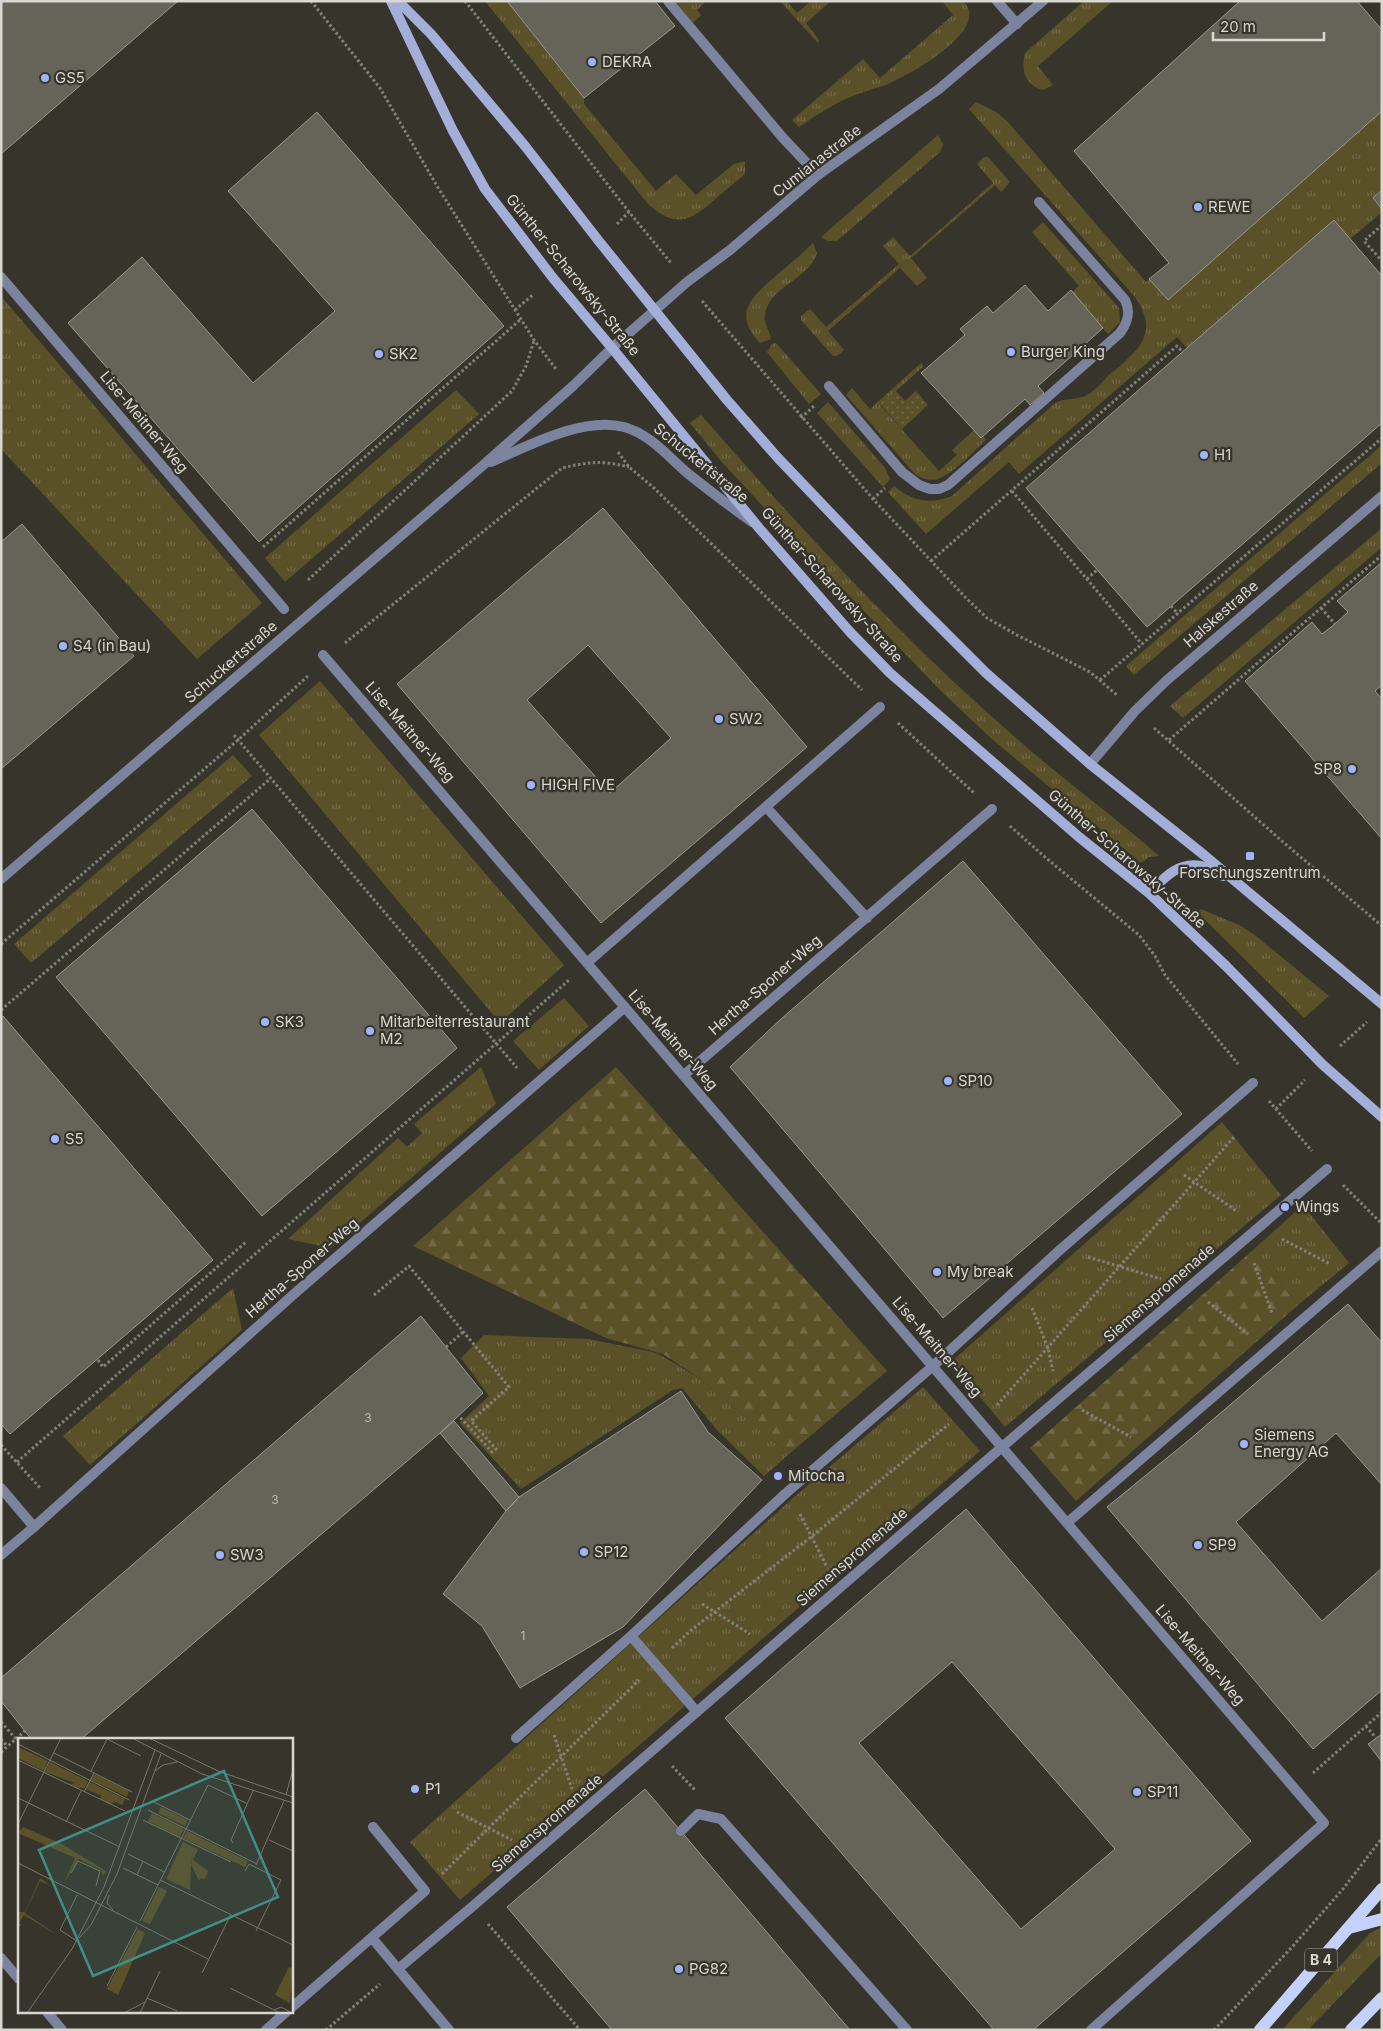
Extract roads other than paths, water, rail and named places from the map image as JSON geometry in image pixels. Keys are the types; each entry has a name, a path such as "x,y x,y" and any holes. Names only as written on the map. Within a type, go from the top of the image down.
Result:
{"main road":[{"name":"B 4","path":"1260,2030 1382,1889"},
{"path":"1349,1928 1382,1919"},
{"path":"1351,2030 1382,1998"}],"street":[{"name":"Günther-Scharowsky-Straße","path":"391,1 453,131 485,188 542,265 759,528 850,632 890,673 1079,837 1149,893 1226,966 1322,1064 1382,1117"},
{"path":"398,1 431,34 525,146 654,311 778,458 921,608 986,673 1090,764 1236,881 1382,1004"},
{"path":"668,1 783,138 818,175"},
{"path":"997,1 1017,24"},
{"name":"Cumianastraße","path":"612,348 687,282 730,250 818,175 939,89 1043,1"},
{"path":"829,386 910,479 930,489 939,489 948,485 963,472 1120,334 1128,320 1129,313 1125,300 1039,202"},
{"name":"Lise-Meitner-Weg","path":"1,277 284,609"},
{"name":"Schuckertstraße","path":"1,879 481,467 573,386 612,348"},
{"name":"Schuckertstraße","path":"481,467 555,433 607,424 625,427 642,434 689,475 759,528"},
{"name":"Halskestraße","path":"1090,764 1135,711 1166,681 1382,496"},
{"name":"Lise-Meitner-Weg","path":"325,656 1324,1822 1091,2030"},
{"path":"588,962 880,707"},
{"path":"766,807 867,918"},
{"name":"Hertha-Sponer-Weg","path":"684,1075 992,809"},
{"path":"1149,893 1175,869 1186,866 1200,866 1236,881"},
{"name":"Hertha-Sponer-Weg","path":"1,1555 294,1294 625,1007"},
{"path":"516,1738 790,1491 933,1366 1061,1249 1253,1082"},
{"name":"Siemenspromenade","path":"398,1969 1327,1169"},
{"path":"1068,1524 1382,1250"},
{"path":"1,1488 34,1526"},
{"path":"631,1636 697,1712"},
{"path":"681,1831 698,1814 721,1818 908,2030"},
{"path":"292,2007 425,1891 373,1827"},
{"path":"372,1938 449,2030"},
{"path":"1,1958 18,1978"},
{"path":"49,2014 62,2030"},
{"path":"266,2030 284,2014"}],"place":[{"name":"DEKRA","path":"592,62"},
{"name":"GS5","path":"45,78"},
{"name":"REWE","path":"1198,207"},
{"name":"Burger King","path":"1011,352"},
{"name":"SK2","path":"379,354"},
{"name":"H1","path":"1204,455"},
{"name":"S4 (in Bau)","path":"63,646"},
{"name":"SW2","path":"719,719"},
{"name":"SP8","path":"1352,769"},
{"name":"HIGH FIVE","path":"531,785"},
{"name":"Forschungszentrum","path":"1250,856"},
{"name":"SK3","path":"265,1022"},
{"name":"Mitarbeiterrestaurant M2","path":"370,1031"},
{"name":"SP10","path":"948,1081"},
{"name":"S5","path":"55,1139"},
{"name":"Wings","path":"1285,1207"},
{"name":"My break","path":"937,1272"},
{"name":"Siemens Energy AG","path":"1244,1444"},
{"name":"Mitocha","path":"778,1476"},
{"name":"SP9","path":"1198,1545"},
{"name":"SP12","path":"584,1552"},
{"name":"SW3","path":"220,1555"},
{"name":"P1","path":"415,1789"},
{"name":"SP11","path":"1137,1792"},
{"name":"PG82","path":"679,1969"}]}
